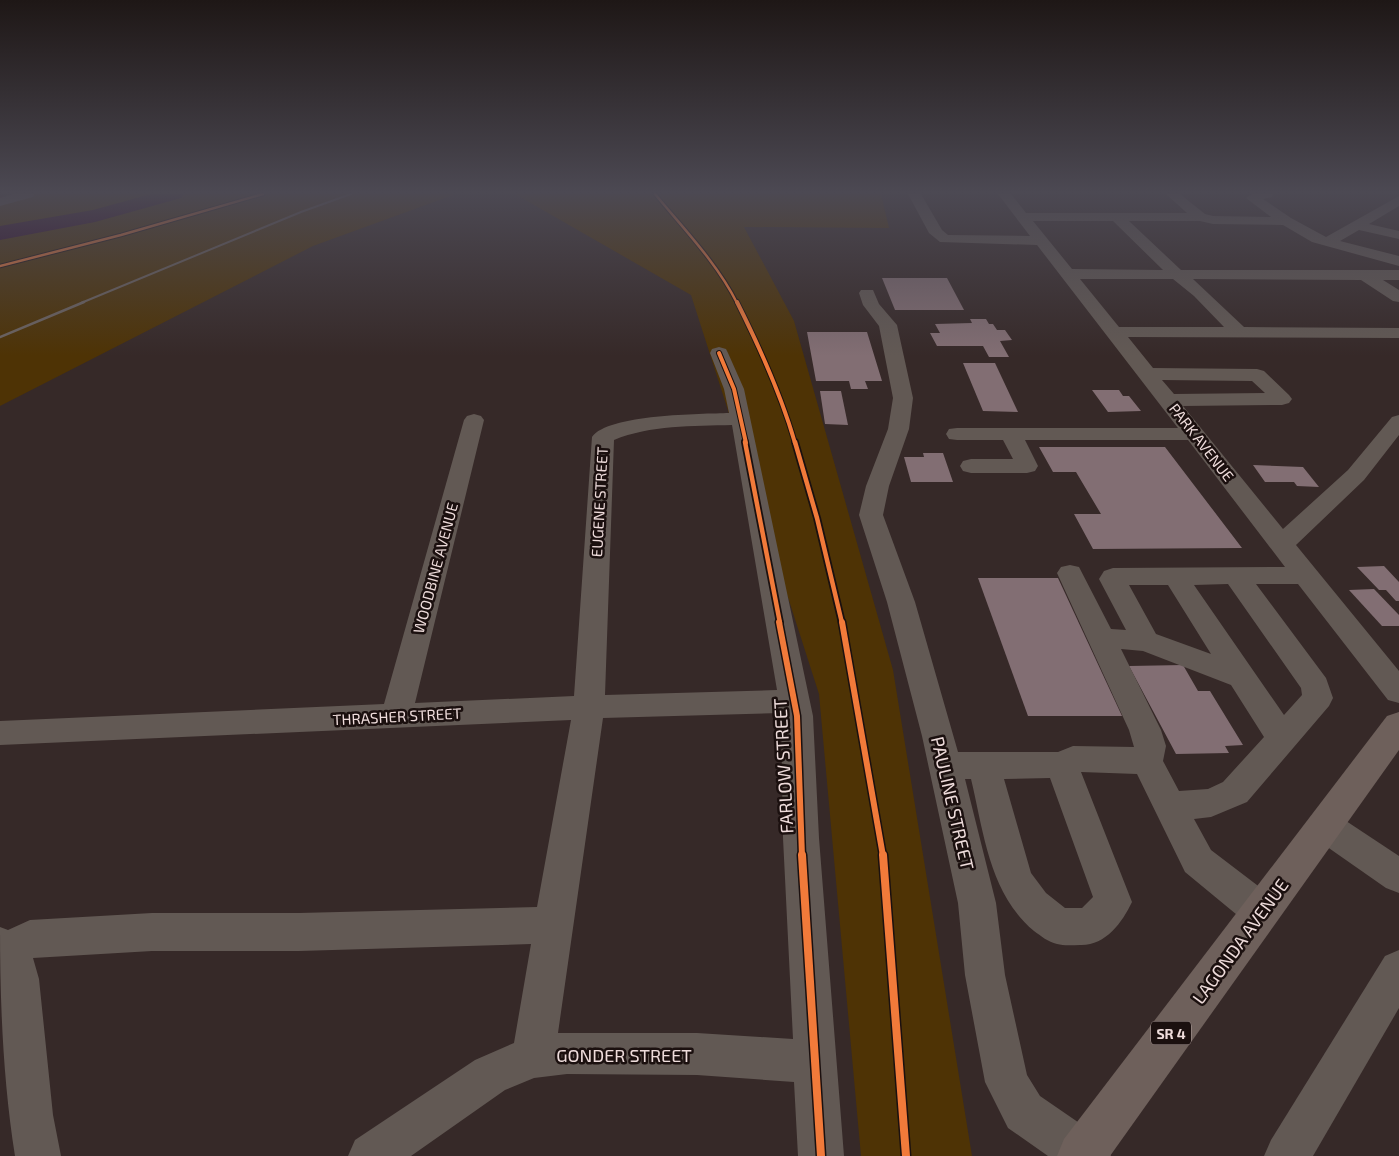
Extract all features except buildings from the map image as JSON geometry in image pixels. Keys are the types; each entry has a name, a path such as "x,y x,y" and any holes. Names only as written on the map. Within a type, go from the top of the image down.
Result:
{"main road":[{"name":"LAGONDA AVENUE","path":"1084,1155 1399,725"}],"street":[{"name":"PARK AVENUE","path":"1047,248 1399,692"},
{"path":"1150,248 1200,293 1239,332"},
{"path":"1350,248 1399,261"},
{"path":"1068,274 1399,275"},
{"path":"1365,275 1399,297"},
{"name":"PAULINE STREET","path":"867,293 871,305 888,325 903,398 903,409 894,447 872,501 871,515 900,602 944,766 976,903 985,974 1007,1082 1024,1112 1084,1155"},
{"path":"1114,332 1399,333"},
{"name":"FARLOW STREET","path":"719,353 734,389 741,419 797,716 801,838 821,1156"},
{"path":"1148,374 1257,375 1282,399 1168,400"},
{"name":"EUGENE STREET","path":"589,707 603,437 613,432 639,426 741,419"},
{"name":"WOODBINE AVENUE","path":"396,716 474,420"},
{"path":"1282,544 1356,475 1399,421"},
{"path":"957,434 1196,434"},
{"path":"971,466 1027,466 1011,434"},
{"path":"1070,574 1145,730 1150,746 1148,761 1198,861 1261,911"},
{"path":"1170,806 1211,803 1235,792 1318,698 1316,686 1235,575"},
{"path":"1146,641 1112,579 1116,576 1306,575"},
{"path":"1175,576 1282,738"},
{"path":"1101,638 1146,641 1241,677"},
{"name":"THRASHER STREET","path":"0,733 589,707 794,701"},
{"path":"533,1057 589,707"},
{"path":"944,766 1062,765 1074,759 1148,761"},
{"path":"984,766 1016,882 1033,906 1058,926 1090,927 1113,902 1062,765"},
{"path":"1324,826 1399,876"},
{"path":"38,1156 31,1115 19,978 5,947 30,939 152,932 299,932 553,925"},
{"path":"1288,1156 1399,970"},
{"name":"GONDER STREET","path":"371,1156 490,1075 533,1057 568,1053 697,1054 815,1062"}],"shaded area":[{"path":"0,248 309,248 0,406"},
{"path":"609,248 755,248 794,321 893,670 972,1156 861,1156 819,694 691,295"}],"railway":[{"path":"81,303 214,248"},
{"path":"0,337 84,302"}],"cycle path":[{"path":"0,266 70,248"},
{"path":"699,248 732,293 757,342 786,410 817,518 844,631 883,852 906,1156"},
{"path":"719,353 734,389 741,419 797,716 801,838 821,1156"}]}
